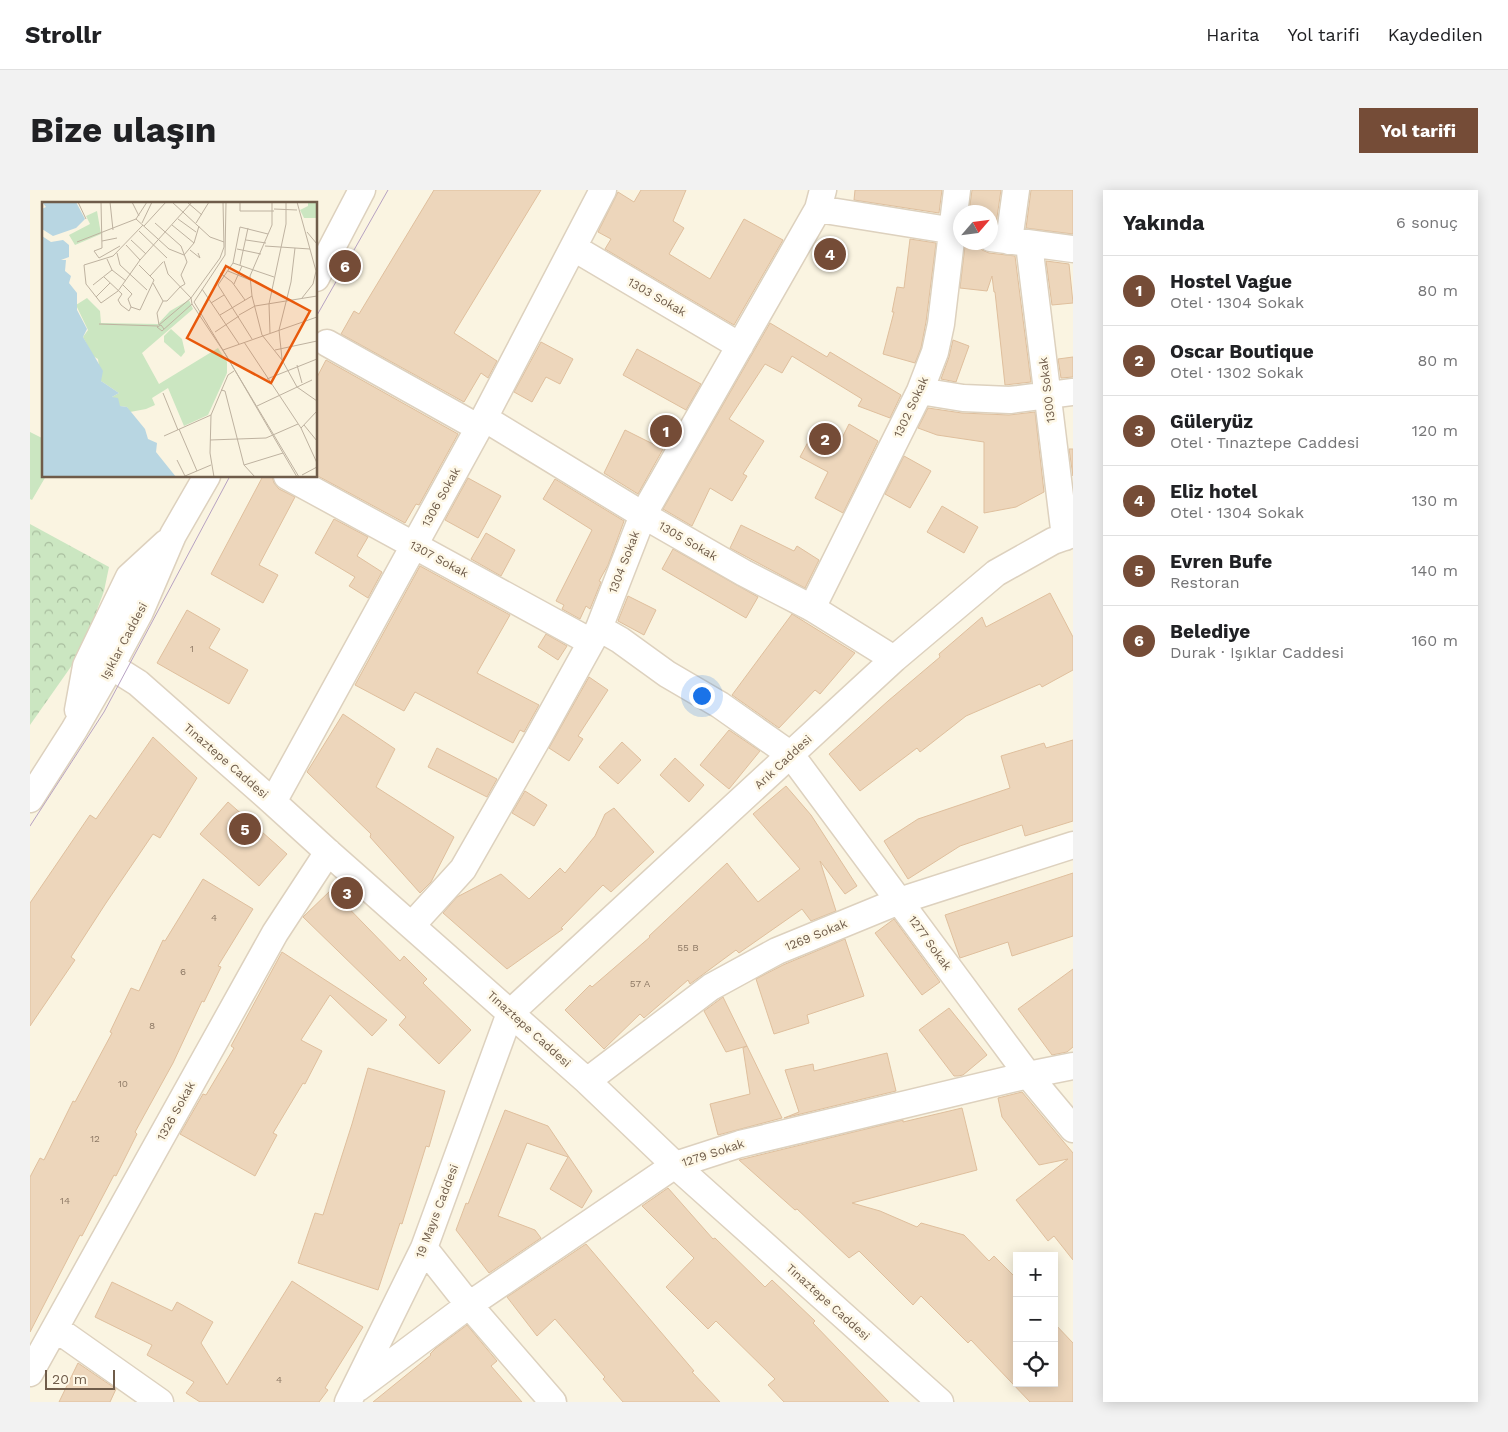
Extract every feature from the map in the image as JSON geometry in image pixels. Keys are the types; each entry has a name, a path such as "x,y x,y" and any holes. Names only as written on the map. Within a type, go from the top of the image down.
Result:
{"street":[{"path":"318,274 362,190"},
{"name":"1306 Sokak","path":"273,802 482,423 603,190"},
{"name":"1302 Sokak","path":"956,190 956,205"},
{"name":"1300 Sokak","path":"1016,190 1010,241 1048,396 1069,535"},
{"path":"820,200 953,231"},
{"name":"1304 Sokak","path":"412,925 462,869 538,738 595,635 643,515 740,346 820,200"},
{"path":"1010,241 1073,249"},
{"name":"1303 Sokak","path":"574,248 740,346"},
{"name":"1302 Sokak","path":"812,608 920,392 935,352 953,250"},
{"name":"1305 Sokak","path":"327,343 413,391 482,423 744,573 812,608 894,659"},
{"path":"920,392 963,398 1010,400 1073,392"},
{"name":"Işıklar Caddesi","path":"30,800 74,730 140,612 173,535 206,478"},
{"name":"1307 Sokak","path":"291,478 415,546 595,635 620,640 667,674 720,705 791,755"},
{"path":"74,730 86,666 129,577 173,535"},
{"name":"Arık Caddesi","path":"510,1013 894,659 996,573 1053,541 1069,535"},
{"name":"Tınaztepe Caddesi","path":"110,666 138,683 412,925 587,1081 675,1165 940,1402"},
{"name":"1277 Sokak","path":"791,755 1028,1075 1073,1129"},
{"name":"1269 Sokak","path":"587,1081 711,987 777,951 899,901 1073,845"},
{"name":"1326 Sokak","path":"30,1373 274,933 328,852"},
{"name":"19 Mayıs Caddesi","path":"351,1396 424,1248 510,1013"},
{"name":"1279 Sokak","path":"351,1396 469,1306 675,1165 740,1144 1073,1066"},
{"path":"424,1248 469,1306 553,1402"},
{"path":"55,1328 160,1402"}],"green space":[{"path":"30,432 42,438 42,478 45,478 32,500 30,499"},
{"path":"30,524 109,567 104,591 82,651 30,725"}],"building":[{"path":"434,190 541,190 454,333 497,361 488,378 481,373 464,402 341,334 354,311 359,314"},
{"path":"641,190 686,190 673,221 684,228 669,254 710,279 744,219 783,240 734,325 605,249 611,239 598,232 618,192 634,202"},
{"path":"855,190 942,190 939,213 854,200"},
{"path":"972,190 1001,190 998,210 998,205 970,205"},
{"path":"1031,190 1073,190 1073,234 1026,228"},
{"path":"910,239 936,243 926,322 921,348 915,363 883,354 894,312 892,312 897,287 904,288"},
{"path":"965,250 982,250 989,253 1015,256 1031,382 1005,385 992,276 987,291 960,288"},
{"path":"1046,261 1069,264 1073,303 1052,305"},
{"path":"770,323 827,357 830,352 901,395 890,418 858,406 862,399 792,356 782,373 765,364 729,419 764,441 743,474 747,476 732,501 710,488 692,526 663,509"},
{"path":"953,340 969,346 956,382 941,379"},
{"path":"541,342 573,359 560,384 546,377 532,402 514,392"},
{"path":"637,349 701,384 686,410 623,375"},
{"path":"1073,357 1073,377 1061,378 1058,359"},
{"path":"326,360 458,434 419,505 416,504 405,523 318,476 318,375"},
{"path":"928,408 962,413 1009,415 1035,412 1044,492 1016,507 984,513 984,442 937,435 918,428"},
{"path":"849,424 878,441 843,513 815,498 828,472 800,457 815,429 840,442"},
{"path":"625,430 663,449 638,494 604,473"},
{"path":"1069,449 1073,449 1073,476"},
{"path":"904,456 931,471 910,508 885,494"},
{"path":"262,478 273,478 279,489 295,497 259,565 278,575 263,603 211,574"},
{"path":"468,478 501,496 478,538 445,520"},
{"path":"555,479 624,521 608,565 599,581 601,582 590,609 586,606 580,619 562,609 564,605 556,601 592,530 543,499"},
{"path":"942,506 978,527 964,553 927,532"},
{"path":"334,519 368,537 357,556 382,572 368,598 349,586 355,577 315,553"},
{"path":"741,525 794,551 797,546 819,560 805,588 730,548"},
{"path":"486,533 515,550 501,576 471,559"},
{"path":"673,549 758,597 746,618 662,569"},
{"path":"420,566 510,615 477,673 539,705 524,732 520,730 513,743 415,692 404,711 355,685"},
{"path":"1050,593 1073,637 1073,670 1042,687 1040,684 966,716 920,752 917,748 860,791 829,754 940,657 939,654 982,617 986,627"},
{"path":"628,596 656,610 644,635 618,621"},
{"path":"187,610 220,629 209,648 248,670 229,704 157,663"},
{"path":"792,614 855,653 820,694 815,690 779,728 732,695"},
{"path":"546,634 567,646 558,660 538,647"},
{"path":"589,677 608,690 578,736 583,739 569,761 549,748"},
{"path":"343,714 395,749 376,787 454,837 431,882 420,893 370,837 371,834 307,772"},
{"path":"729,730 760,751 729,789 700,765"},
{"path":"153,737 197,778 160,838 153,834 106,903 71,957 75,960 30,1026 30,903 90,815 96,819"},
{"path":"1073,740 1073,821 1025,836 1022,825 960,846 908,879 884,841 918,819 1010,788 1001,756 1044,743 1046,748"},
{"path":"622,742 641,760 618,784 599,767"},
{"path":"437,748 497,779 487,797 428,767"},
{"path":"675,758 704,785 689,802 660,775"},
{"path":"786,786 811,815 857,886 845,894 820,861 836,911 811,921 802,909 739,953 736,950 690,984 688,980 644,1018 640,1014 604,1049 565,1010 590,985 592,987 650,937 727,863 758,902 800,869 753,814"},
{"path":"525,791 547,805 534,826 512,813"},
{"path":"228,802 287,854 259,886 200,834"},
{"path":"614,808 654,852 611,892 603,885 561,928 563,929 507,969 443,913 457,897 501,874 529,899 560,868 565,873 595,836 605,814"},
{"path":"1073,873 1073,936 1012,956 1008,942 960,958 945,915"},
{"path":"203,879 253,909 218,966 221,967 204,1002 202,1001 173,1063 135,1132 137,1134 116,1176 114,1175 82,1236 80,1235 30,1332 30,1177 40,1158 44,1160 73,1101 75,1102 112,1033 110,1032 131,988 139,991 163,940 165,941"},
{"path":"331,890 400,961 404,956 427,979 423,983 471,1030 439,1064 399,1025 406,1017 303,917"},
{"path":"894,919 940,982 922,995 875,933"},
{"path":"845,939 864,996 807,1015 809,1023 774,1034 756,979 783,965"},
{"path":"282,952 387,1020 372,1036 330,995 301,1040 322,1051 305,1084 303,1083 273,1133 277,1135 255,1176 180,1134 203,1094 206,1095 234,1048 231,1046"},
{"path":"1073,969 1073,1047 1067,1052 1052,1055 1018,1009"},
{"path":"723,997 747,1046 726,1052 704,1011"},
{"path":"949,1008 987,1055 963,1075 958,1076 954,1076 919,1030"},
{"path":"747,1046 782,1118 718,1135 710,1104 750,1094 743,1048"},
{"path":"887,1053 896,1091 784,1118 799,1112 785,1070 813,1064 814,1071"},
{"path":"368,1068 445,1091 429,1147 426,1146 402,1224 400,1223 378,1290 298,1263 315,1213 323,1215"},
{"path":"1022,1092 1073,1153 1073,1260 1054,1236 1048,1241 1016,1200 1068,1159 1039,1165 1002,1117 998,1098"},
{"path":"962,1108 977,1170 852,1203 880,1211 917,1227 921,1223 964,1235 989,1261 994,1256 1013,1275 1013,1384 971,1340 968,1343 921,1296 913,1305 859,1251 849,1258 797,1209 795,1210 739,1160 903,1120 903,1122"},
{"path":"505,1110 548,1126 592,1191 582,1208 550,1189 568,1157 527,1143 498,1216 535,1230 541,1238 489,1273 456,1230"},
{"path":"668,1188 713,1239 715,1238 765,1287 772,1280 815,1321 813,1323 889,1402 784,1402 768,1385 775,1379 716,1321 708,1329 666,1287 694,1258 642,1206"},
{"path":"586,1244 694,1371 692,1372 720,1402 623,1402 603,1379 605,1377 555,1319 537,1336 507,1297"},
{"path":"292,1281 363,1327 325,1388 328,1390 319,1402 200,1402 186,1393 194,1382 147,1355 152,1345 95,1317 112,1282 172,1311 177,1302 213,1322 201,1343 227,1385"},
{"path":"467,1325 497,1361 491,1366 522,1402 373,1402 431,1355 436,1348"},
{"path":"1058,1327 1073,1343 1073,1402 1030,1402 1016,1387 1058,1387"},
{"path":"78,1363 116,1389 110,1402 59,1402"}],"tram line":[{"path":"318,313 388,190"},
{"path":"30,826 104,712 229,478"}],"place":[{"name":"Eliz hotel","path":"830,254"},
{"name":"Belediye","path":"345,266"},
{"name":"Hostel Vague","path":"666,431"},
{"name":"Oscar Boutique","path":"825,439"},
{"name":"Evren Bufe","path":"245,829"},
{"name":"Güleryüz","path":"347,893"}]}
